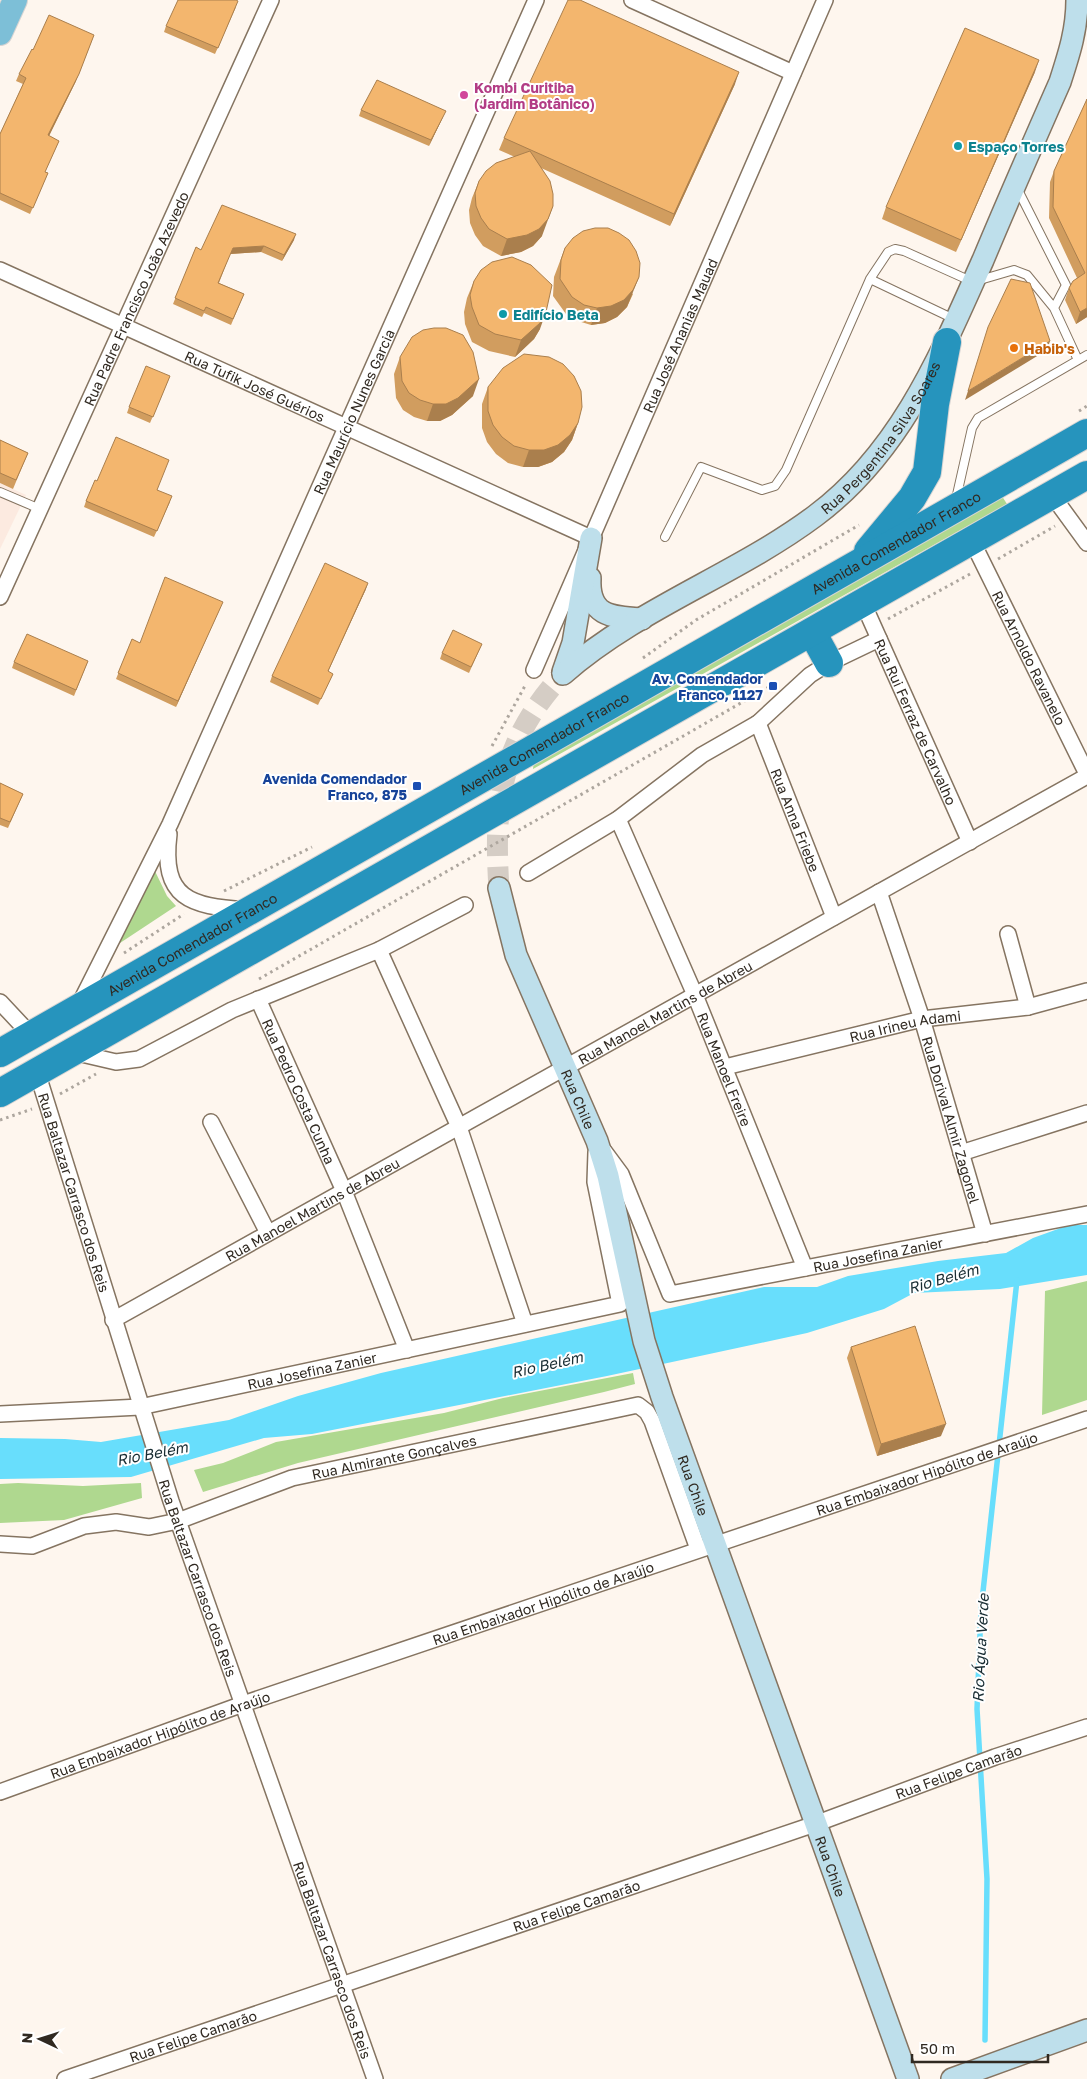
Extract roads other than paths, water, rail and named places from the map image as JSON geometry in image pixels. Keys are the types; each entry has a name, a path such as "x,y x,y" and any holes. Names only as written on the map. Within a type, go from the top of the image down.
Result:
{"highway":[{"path":"858,564 912,498 927,472 935,404 951,331"},
{"name":"Avenida Comendador Franco","path":"0,1053 1087,433"},
{"path":"0,1093 1087,475"},
{"path":"812,632 829,663"}],"main road":[{"path":"0,34 15,0"},
{"name":"Rua Pergentina Silva Soares","path":"591,538 574,642 563,674 584,655 790,533 840,496 876,460 902,423 951,331 973,282 1060,82 1076,30 1077,0"},
{"name":"Rua Pergentina Silva Soares","path":"1060,82 1087,52"},
{"path":"591,538 589,585 591,598 597,608 609,615 642,619"},
{"name":"Rua Chile","path":"499,888 516,955 596,1141 616,1206 644,1341 678,1443 706,1547 815,1824 908,2079"},
{"path":"952,2079 1087,2030"}],"street":[{"name":"Rua Padre Francisco João Azevedo","path":"0,597 271,0"},
{"name":"Rua Maurício Nunes Garcia","path":"77,1009 170,824 536,0"},
{"path":"632,0 793,74"},
{"name":"Rua José Ananias Mauad","path":"534,670 825,0"},
{"name":"Rua Tufik José Guérios","path":"0,270 591,538"},
{"path":"1052,495 1087,543"},
{"name":"Rua Arnoldo Ravanelo","path":"972,541 1087,775"},
{"name":"Rua Rui Ferraz de Carvalho","path":"863,602 970,842"},
{"path":"528,873 618,819 702,755 758,723 810,675 876,633"},
{"name":"Rua Anna Friebe","path":"758,723 834,917"},
{"name":"Rua Manoel Martins de Abreu","path":"113,1320 1087,775"},
{"name":"Rua Manoel Freire","path":"618,819 725,1067 805,1268"},
{"name":"Rua Maurício Nunes Garcia","path":"170,824 167,846 169,874 181,894 199,904 250,910"},
{"name":"Rua Dorival Almir Zagonel","path":"879,892 922,1019 985,1234"},
{"path":"72,1052 116,1062 139,1059 216,1018 379,950 466,905"},
{"path":"1008,934 1028,1007"},
{"path":"379,950 459,1127 525,1324"},
{"name":"Rua Irineu Adami","path":"725,1067 922,1019 1028,1007 1087,991"},
{"name":"Rua Pedro Costa Cunha","path":"258,999 344,1191 407,1350"},
{"path":"0,1002 31,1035"},
{"name":"Rua Baltazar Carrasco dos Reis","path":"37,1072 142,1413 178,1522 375,2079"},
{"path":"961,1153 1087,1113"},
{"path":"211,1122 268,1233"},
{"name":"Rua Josefina Zanier","path":"596,1141 621,1174 670,1294 1087,1214"},
{"name":"Rua Josefina Zanier","path":"0,1414 142,1413 407,1350 620,1304 595,1182 596,1141"},
{"name":"Rua Almirante Gonçalves","path":"0,1544 32,1546 84,1526 116,1522 149,1527 178,1522 292,1478 638,1405 647,1412 652,1421 706,1547"},
{"name":"Rua Embaixador Hipólito de Araújo","path":"0,1792 243,1704 1087,1419"},
{"name":"Rua Felipe Camarão","path":"65,2079 815,1824 965,1768 1087,1727"}],"lane":[{"path":"1015,185 1066,286 1054,308"},
{"path":"665,537 701,466 762,490 774,486 786,470 870,279 888,252 895,249 973,282 1014,270 1027,274 1054,308 1078,360"},
{"path":"870,279 951,331"},
{"path":"954,509 972,428 978,418 1087,355"},
{"path":"0,492 40,509"}],"water":[{"name":"Rio Belém","path":"1069,1225 1087,1225 1087,1275 1000,1289 914,1293 884,1309 807,1333 607,1376 312,1434 264,1438 131,1477 0,1479 0,1438 65,1439 101,1442 229,1420 298,1396 381,1373 764,1287 817,1287 848,1276 938,1261 1006,1253 1033,1238"}],"waterway":[{"name":"Rio Água Verde","path":"985,2040 987,1879 977,1709 981,1610 1017,1280"}],"tunnel":[{"path":"499,888 498,827 506,773 514,748 526,723 542,699 563,674"}],"place":[{"name":"Kombi Curitiba (Jardim Botânico)","path":"464,95"},
{"name":"Espaço Torres","path":"958,146"},
{"name":"Edifício Beta","path":"503,314"},
{"name":"Habib's","path":"1014,348"},
{"name":"Av. Comendador Franco, 1127","path":"773,686"},
{"name":"Avenida Comendador Franco, 875","path":"417,786"}]}
